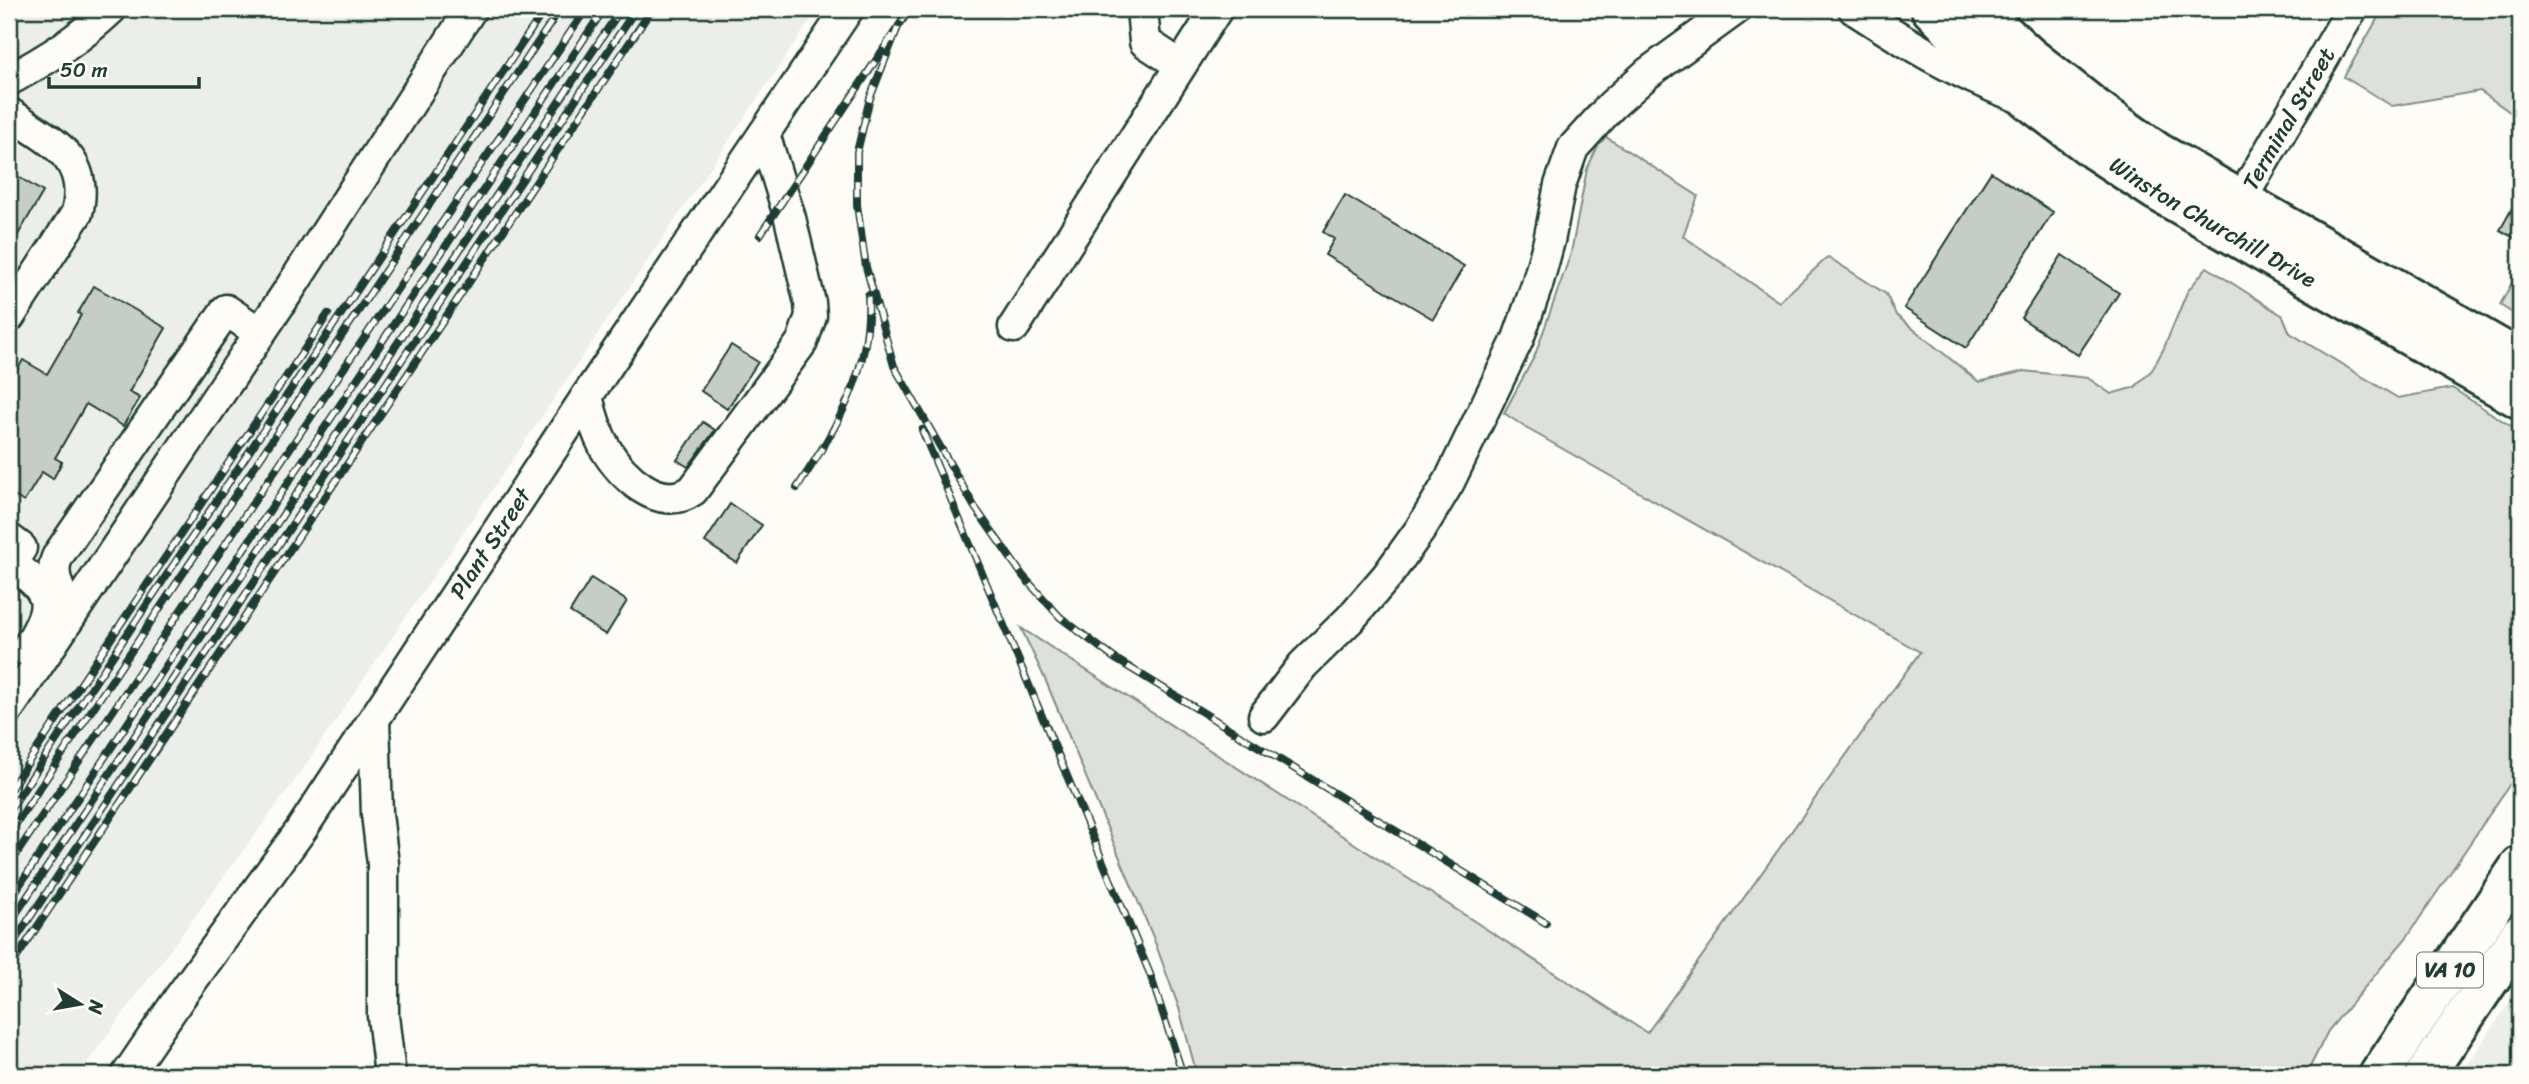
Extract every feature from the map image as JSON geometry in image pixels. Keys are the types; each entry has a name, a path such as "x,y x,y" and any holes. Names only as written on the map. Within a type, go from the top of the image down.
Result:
{"highway":[{"name":"Winston Churchill Drive","path":"1931,9 1978,56 2030,101 2155,190 2232,214 2520,360"},
{"name":"Winston Churchill Drive","path":"1978,9 2029,56 2092,106 2157,152 2232,214 2520,399"},
{"name":"VA 10","path":"2379,1075 2520,866"},
{"name":"VA 10","path":"2425,1075 2520,934"}],"street":[{"path":"9,80 58,53 111,9"},
{"path":"9,708 260,333 471,9"},
{"name":"Plant Street","path":"127,1075 301,830 587,396 848,9"},
{"path":"1142,9 1145,42 1180,65"},
{"path":"1014,327 1217,9"},
{"path":"1264,716 1303,665 1350,619 1387,576 1420,530 1449,482 1518,339 1537,285 1560,185 1573,148 1612,105 1648,73 1736,9"},
{"path":"1854,9 1933,59 1973,80 2030,101"},
{"name":"Terminal Street","path":"2232,214 2352,9"},
{"path":"9,113 64,151 74,164 80,180 81,197 77,213 9,317"},
{"path":"587,396 593,421 605,448 620,469 644,490 657,496 687,494 693,490 802,342 811,316 810,303 790,218 764,134"},
{"path":"74,609 62,594 55,573 55,560 226,310 260,333"},
{"path":"9,556 34,580 46,602 42,623 16,665 30,674"},
{"path":"374,720 377,814 383,864 383,1016 390,1075"}],"shaded area":[{"path":"9,9 818,9 298,776 78,1075 9,1075"},
{"path":"2383,9 2520,9 2520,119 2480,91 2392,106 2344,77"},
{"path":"1603,135 1698,196 1683,236 1779,302 1828,257 1886,294 1896,315 1979,382 2024,371 2088,378 2111,394 2135,387 2152,370 2187,292 2207,267 2283,316 2290,333 2398,398 2452,388 2520,432 2520,769 2407,937 2328,1031 2306,1075 1197,1075 1179,1008 1153,937 1021,628 1647,1033 1920,652 1504,413 1535,355 1571,253 1587,169"},
{"path":"2520,268 2520,318 2500,305"},
{"path":"2520,986 2520,1075 2461,1075"}],"building":[{"path":"9,171 43,192 9,250"},
{"path":"1991,172 2053,212 1966,348 1904,308"},
{"path":"2520,194 2520,241 2500,230"},
{"path":"1345,195 1464,266 1433,319 1325,255 1334,239 1323,232"},
{"path":"2062,255 2119,293 2078,355 2021,318"},
{"path":"94,286 166,328 129,392 140,398 123,426 86,404 55,458 62,462 53,479 42,472 24,502 9,493 9,383 23,360 47,374 81,315 78,313"},
{"path":"731,345 758,362 727,409 701,391"},
{"path":"703,422 715,430 688,467 677,460"},
{"path":"730,504 762,525 737,563 705,542"},
{"path":"591,578 627,601 606,635 570,612"}],"railway":[{"path":"9,811 545,9"},
{"path":"9,834 560,9"},
{"path":"9,865 586,9"},
{"path":"9,901 604,9"},
{"path":"9,924 621,9"},
{"path":"9,949 636,9"},
{"path":"9,969 652,9"},
{"path":"760,235 910,9"},
{"path":"898,27 870,98 857,152 857,205 866,267 894,366 974,506 1023,576 1060,617 1114,658 1546,923"},
{"path":"797,488 826,443 858,373 868,323 868,295"},
{"path":"9,791 328,314"},
{"path":"922,430 1150,974 1183,1075"}]}
